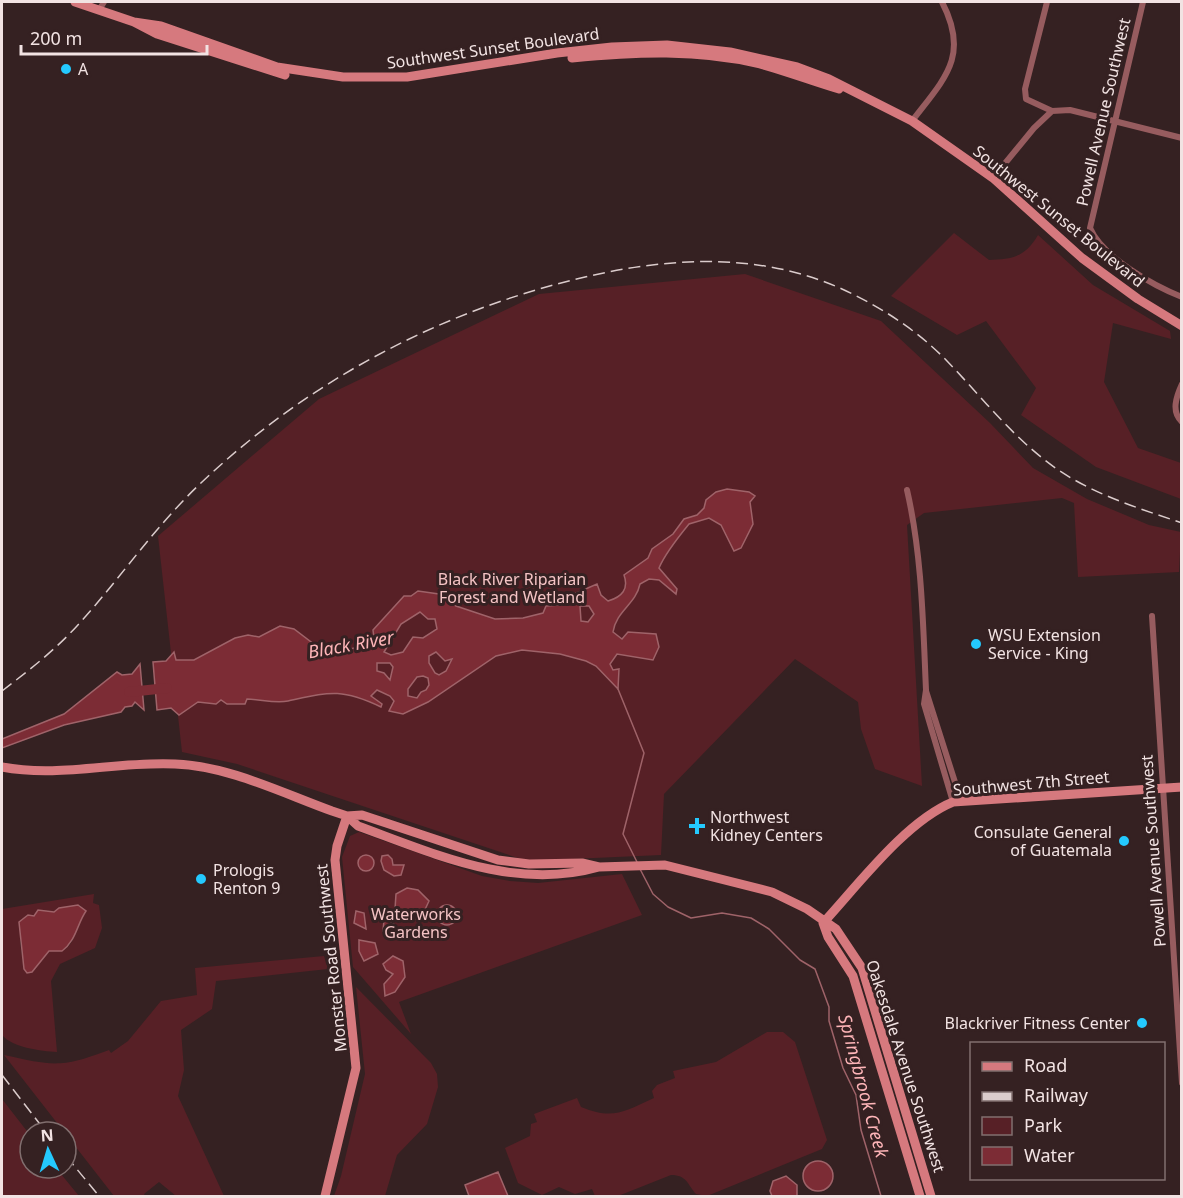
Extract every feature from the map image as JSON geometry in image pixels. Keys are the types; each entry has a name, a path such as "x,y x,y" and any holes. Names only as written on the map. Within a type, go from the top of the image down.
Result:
{"street":[{"name":"Southwest Sunset Boulevard","path":"75,2 101,6 134,22 161,26 276,67 343,77 406,77 612,47 667,45 764,58 829,79 912,121 993,178 1082,258 1137,299 1182,326"},
{"path":"912,121 940,84 950,67 954,53 954,29 942,2"},
{"path":"1047,2 1025,96 1030,102 1052,111 1070,110 1182,138"},
{"name":"Powell Avenue Southwest","path":"1143,2 1090,228 1100,244 1145,279 1182,297"},
{"path":"993,178 1034,128 1052,111"},
{"path":"1182,384 1175,406 1176,414 1182,422"},
{"path":"907,490 914,522 921,587 926,690 957,801"},
{"name":"Powell Avenue Southwest","path":"1152,616 1182,1083"},
{"path":"2,767 40,773 178,764 236,777 347,816 358,826 471,866 512,874 582,872 599,867"},
{"name":"Southwest 7th Street","path":"823,923 914,825 938,808 957,801 1182,788"},
{"name":"Oakesdale Avenue Southwest","path":"347,816 362,815 498,860 529,864 582,863 599,867 650,864 772,892 807,909 823,923 836,929 862,968 932,1197"},
{"name":"Monster Road Southwest","path":"325,1197 356,1068 335,860 347,816"},
{"name":"Oakesdale Avenue Southwest","path":"823,923 828,937 853,976 920,1197"},
{"path":"868,1025 875,1034 891,1082 900,1093"}],"green space":[{"path":"954,233 989,260 1018,255 1028,248 1038,235 1093,285 1170,331 1171,339 1113,323 1104,382 1138,448 1181,463 1181,499 1096,467 1021,415 1036,388 986,321 957,335 891,296"},
{"name":"Black River Riparian Forest and Wetland","path":"745,274 881,321 990,423 1033,468 1087,499 1149,525 1181,532 1179,572 1078,577 1074,503 1062,498 924,513 907,525 922,786 875,769 861,729 858,702 795,659 664,794 661,855 527,861 237,764 182,752 158,536 319,399 539,294"},
{"name":"Waterworks Gardens","path":"359,832 482,876 510,881 538,883 622,874 642,915 399,1002 411,1034 353,967 342,857 350,836"},
{"path":"94,894 93,903 99,905 102,928 95,948 60,964 51,981 57,1052 20,1046 2,1035 2,909","holes":["80,905 85,913 69,946 58,951 49,951 31,973 24,968 20,943 21,919 34,917 37,912 54,912"]},
{"path":"324,956 328,969 216,981 212,1009 181,1030 184,1070 178,1096 224,1196 176,1196 159,1182 144,1194 145,1196 114,1196 78,1150 78,1120 55,1120 4,1055 57,1063 79,1060 109,1050 111,1053 128,1041 161,1001 197,995 195,968"},
{"name":"Waterworks Gardens","path":"356,987 431,1063 437,1074 438,1087 427,1124 397,1155 385,1196 334,1196 341,1176 365,1074"},
{"path":"767,1032 783,1032 795,1042 827,1140 822,1149 707,1196 696,1194 684,1178 676,1175 618,1196 595,1196 592,1189 575,1194 559,1187 542,1195 518,1183 505,1148 530,1136 531,1124 537,1122 534,1114 577,1098 581,1107 602,1113 618,1113 654,1098 652,1091 657,1085 675,1078 673,1071 716,1062"},
{"path":"2,1099 18,1120 18,1180 66,1180 79,1196 2,1196"}],"water":[{"path":"727,489 749,492 755,496 750,502 753,524 741,548 734,551 721,525 709,518 689,524 659,568 677,589 676,594 659,580 649,579 640,584 635,597 618,618 613,632 622,639 628,632 656,634 659,647 653,660 617,654 610,664 613,670 619,669 618,689 596,666 586,661 560,654 522,650 496,656 428,702 403,714 389,711 394,701 390,696 377,690 371,696 382,704 381,707 345,694 325,694 283,702 247,699 245,704 227,704 221,700 216,704 198,702 179,715 171,708 157,710 153,662 166,661 174,652 176,660 194,660 235,638 248,635 259,637 280,626 294,629 323,651 357,648 374,638 373,630 404,596 411,596 418,591 439,594 456,606 495,619 523,618 543,613 546,606 559,605 567,597 597,584 601,595 608,601 623,592 626,584 624,575 648,558 652,549 673,534 684,519 697,515 704,508 706,500 716,492","holes":["580,606 589,606 594,614 588,622 581,621","420,612 428,619 435,619 437,629 423,638 413,637 403,652 391,655 384,652 401,624","436,652 445,661 452,659 446,671 439,675 429,663 429,656","377,663 390,663 393,667 390,680 384,673 377,671","417,677 428,678 429,685 417,698 408,696 408,689"]},
{"path":"140,664 144,710 135,702 121,712 64,725 2,748 2,739 64,714 117,672 122,675 132,674"},
{"path":"366,855 374,863 366,871 358,863"},
{"path":"388,855 393,865 404,865 401,875 394,876 384,870 382,856"},
{"path":"407,888 418,890 429,901 422,916 415,919 395,909 396,894"},
{"path":"78,905 86,911 67,947 62,951 49,951 32,972 27,973 24,969 19,922 28,915 34,916 38,910 54,912 59,908"},
{"path":"443,905 451,905 457,911 457,919 451,925 443,925 437,919 437,911"},
{"path":"356,911 364,913 366,929 354,923"},
{"path":"384,920 393,923 399,932 383,931"},
{"path":"359,940 375,943 378,954 364,961 359,951"},
{"path":"393,956 403,961 405,977 395,992 385,996 384,984 393,974 386,970 383,964"},
{"path":"818,1161 829,1165 833,1176 829,1187 818,1191 807,1187 803,1176 807,1165"},
{"path":"498,1172 508,1196 469,1196 465,1185"},
{"path":"786,1176 797,1185 797,1196 772,1196 770,1191 773,1181"}],"waterway":[{"name":"Black River","path":"129,692 167,688"},
{"name":"Springbrook Creek","path":"618,689 644,753 623,834 637,862"},
{"name":"Springbrook Creek","path":"640,869 653,894 668,907 691,918 722,913 751,918 769,929 800,960 815,969 829,1007 829,1021 843,1068 856,1095 861,1130 881,1196"}],"railway":[{"path":"2,691 50,652 77,626 169,516 202,482 244,445 332,381 380,354 479,309 531,291 585,277 650,265 682,262 747,264 811,277 842,289 898,320 923,339 947,361 1016,435 1057,469 1108,496 1182,523"},
{"path":"2,1075 37,1120"},
{"path":"78,1171 99,1196"}],"place":[{"name":"A","path":"66,69"},
{"name":"WSU Extension Service - King","path":"976,644"},
{"name":"Northwest Kidney Centers","path":"697,826"},
{"name":"Consulate General of Guatemala","path":"1124,841"},
{"name":"Prologis Renton 9","path":"201,879"},
{"name":"Blackriver Fitness Center","path":"1142,1023"}]}
